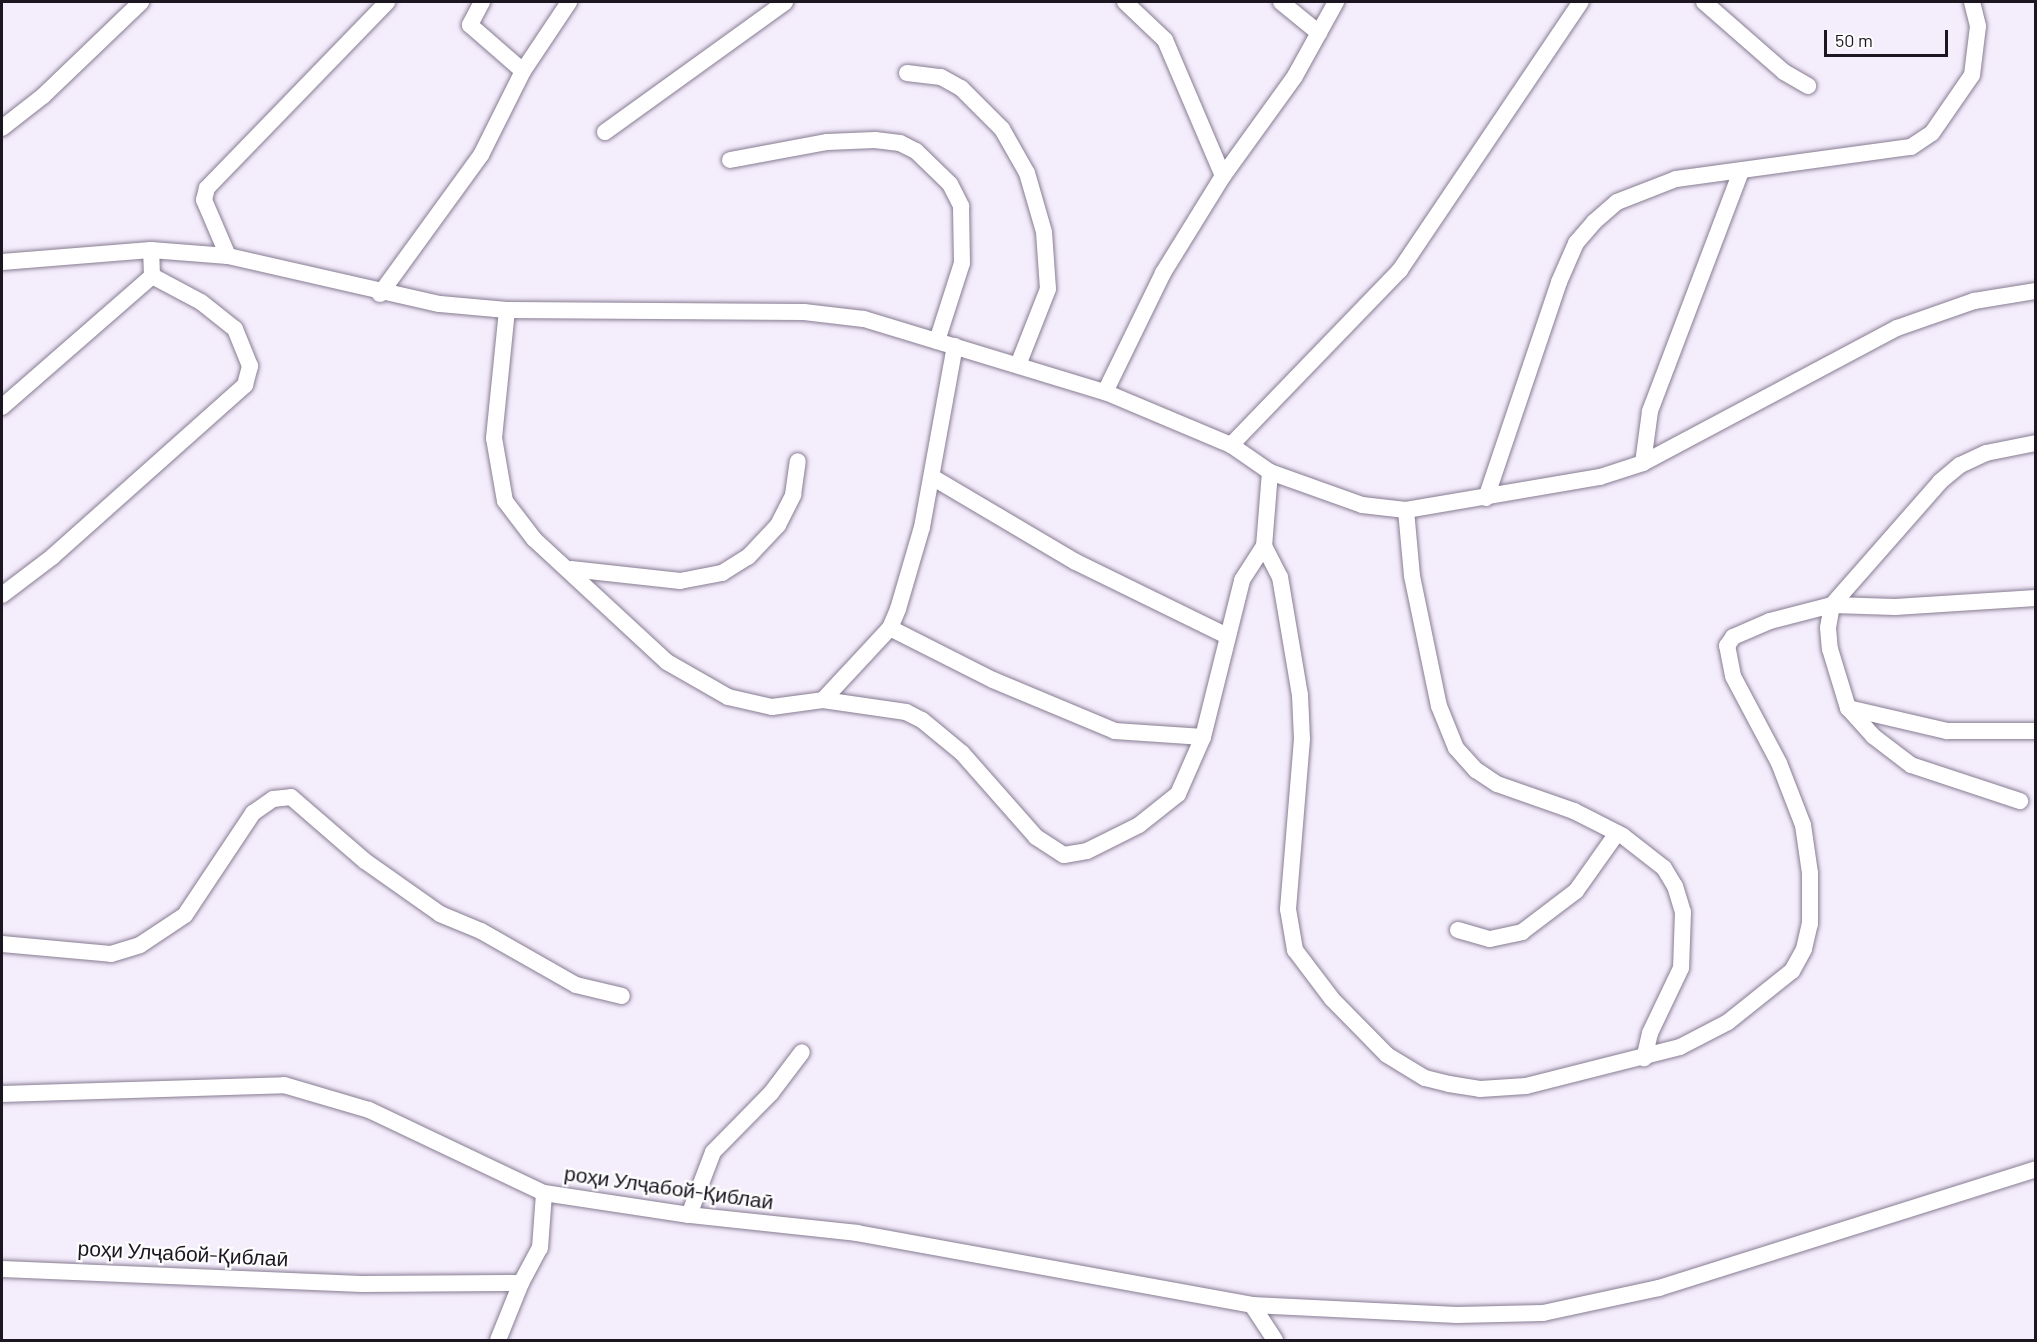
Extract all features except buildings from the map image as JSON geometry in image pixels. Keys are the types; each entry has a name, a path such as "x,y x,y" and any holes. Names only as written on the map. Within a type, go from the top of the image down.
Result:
{"street":[{"path":"2,128 43,96 141,2"},
{"path":"228,256 204,200 207,188 387,2"},
{"path":"482,2 470,25 523,72"},
{"path":"380,294 481,155 523,72 569,2"},
{"path":"605,132 785,2"},
{"path":"1125,2 1165,40 1223,176"},
{"path":"1281,2 1319,33"},
{"path":"1105,392 1163,273 1223,176 1295,76 1336,2"},
{"path":"1231,445 1400,270 1581,2"},
{"path":"1704,2 1784,72 1808,86"},
{"path":"1486,498 1576,243 1617,202 1635,193 1676,179 1875,155 1911,147 1932,133 1971,75 1978,26 1972,2"},
{"path":"907,73 941,77 969,95 1002,129 1027,173 1044,232 1048,289 1018,365"},
{"path":"730,160 827,142 875,140 916,151 950,184 961,206 962,263 937,341"},
{"path":"1643,463 1650,411 1741,171"},
{"path":"151,250 152,276"},
{"path":"2,262 151,250 228,256 380,294 507,310 804,312 864,319 1105,392 1231,445 1270,472 1362,505 1406,510 1600,477 1643,463 1897,328 1974,301 2036,291"},
{"path":"2,407 152,276"},
{"path":"2,595 52,557 245,385 250,366 235,329 201,302 152,276"},
{"path":"507,310 494,438 500,480 519,524 571,569 631,632 698,681 728,697 772,707 823,700 906,712 922,720 962,753 1036,837 1064,855 1103,844 1166,808 1178,794 1203,737 1225,635 1242,580 1264,546 1270,472"},
{"path":"823,700 890,628 910,572 932,477 956,346"},
{"path":"2020,801 1911,765 1873,736 1848,708 1830,649 1832,605 1959,465 1997,450 2036,443"},
{"path":"571,569 680,581 722,573 748,557 778,525 793,495 798,461"},
{"path":"932,477 1076,562 1225,635"},
{"path":"1406,510 1412,576 1439,706 1456,748 1497,784 1574,811 1617,833 1664,868 1683,912 1681,968 1650,1033 1644,1058"},
{"path":"1264,546 1280,577 1300,695 1302,738 1288,909 1295,950 1310,972 1387,1054 1425,1078 1480,1089 1526,1086 1644,1058 1680,1047 1768,994 1792,971 1804,949 1810,924 1810,873 1797,805 1733,676 1727,646 1737,634 1770,621 1832,605 1895,607 2036,598"},
{"path":"890,628 993,680 1115,731 1203,737"},
{"path":"1848,708 1947,731 2036,731"},
{"path":"2,944 111,954 140,945 185,915 253,813 273,799 291,797 365,861 440,914 481,931 576,985 622,996"},
{"path":"1458,930 1474,937 1503,938 1541,921 1576,891 1617,833"},
{"path":"689,1215 713,1152 771,1093 802,1052"},
{"path":"2,1094 284,1085 369,1110 544,1193"},
{"name":"роҳи Улҷабой-Қиблаӣ","path":"2,1269 362,1284 521,1282 540,1248 544,1193 689,1215 857,1233 1252,1305 1457,1315 1543,1313 1580,1307 1731,1266 2036,1169"},
{"path":"498,1341 521,1282"},
{"path":"1252,1305 1275,1341"}]}
